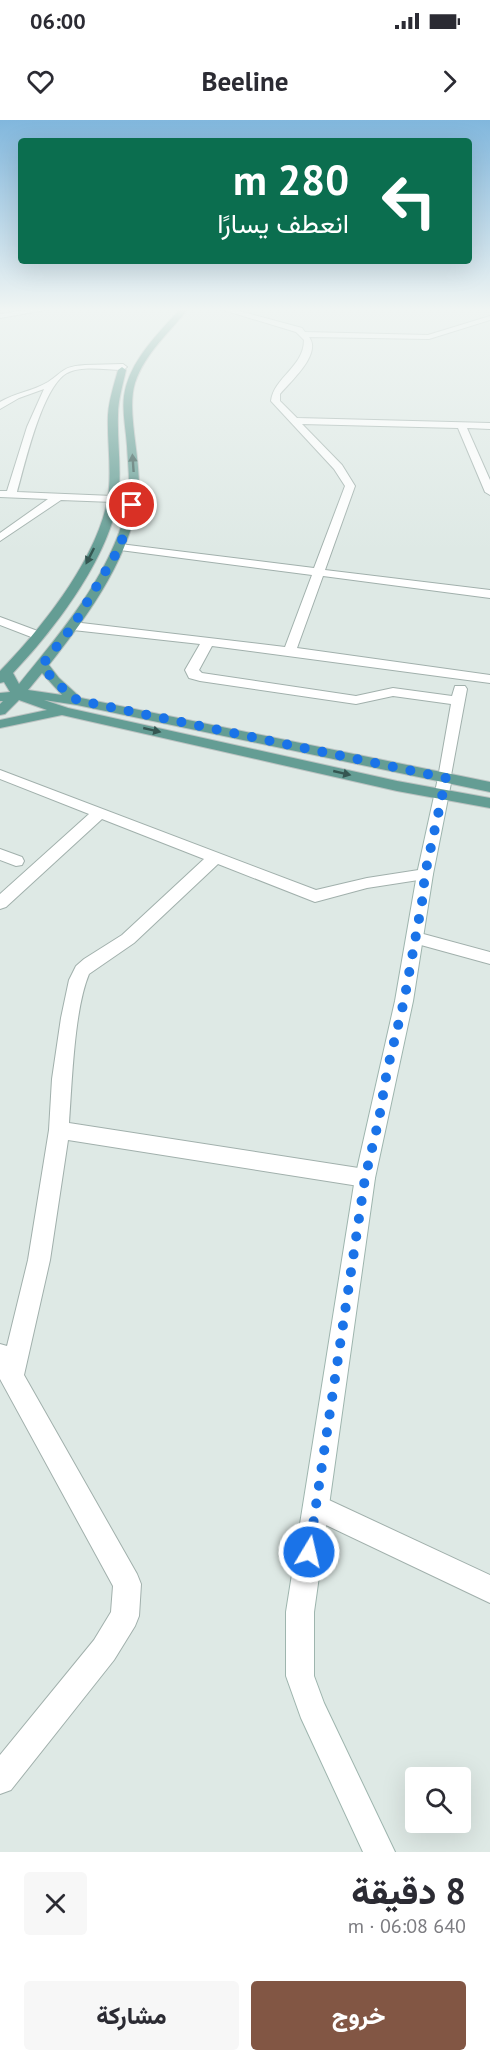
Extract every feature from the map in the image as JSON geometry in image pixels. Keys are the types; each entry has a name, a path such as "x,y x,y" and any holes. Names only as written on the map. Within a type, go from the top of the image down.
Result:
{"main road":[{"path":"118,390 114,402 113,499 103,529 83,570 39,636 3,676 18,694 32,702 64,711 444,786 490,787"},
{"path":"0,711 18,694 73,626 120,547 132,505 134,483 128,398 130,390"},
{"path":"42,665 54,681 77,700"},
{"path":"0,698 18,694 38,694 77,700 444,786 490,803"},
{"path":"0,724 64,711"}],"street":[{"path":"0,406 16,396 33,390"},
{"path":"48,390 6,494 113,499"},
{"path":"280,390 274,398 292,421 338,467 350,486 290,651"},
{"path":"292,421 490,426"},
{"path":"461,425 490,492"},
{"path":"0,538 59,496"},
{"path":"120,547 490,594"},
{"path":"0,621 39,636"},
{"path":"73,626 290,651 490,680"},
{"path":"208,642 192,670 194,675 200,677 356,700 393,692 458,701"},
{"path":"379,1852 311,1708 300,1676 300,1612 365,1178 416,938 425,874 444,786 462,675"},
{"path":"0,774 315,896 367,883 425,874"},
{"path":"0,903 101,812"},
{"path":"0,854 16,861"},
{"path":"0,1779 104,1650 126,1616 128,1602 127,1584 65,1476 6,1365 39,1260 60,1130 62,1079 70,1018 78,980 82,971 128,939 216,856"},
{"path":"416,938 490,958"},
{"path":"60,1130 365,1178"},
{"path":"316,1508 490,1589"}],"route":[{"path":"132,505 120,547 73,626 42,665 54,681 77,700 446,778 425,874 404,1001 365,1178 347,1312 309,1552"}]}
